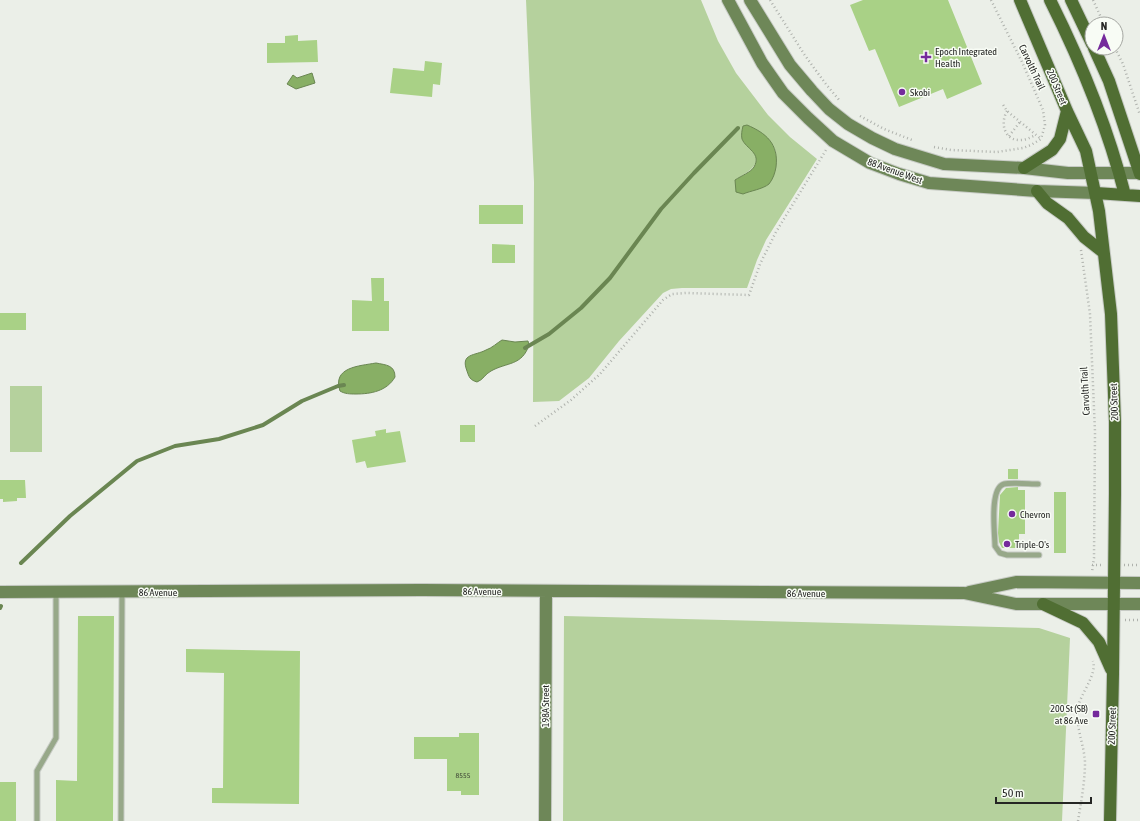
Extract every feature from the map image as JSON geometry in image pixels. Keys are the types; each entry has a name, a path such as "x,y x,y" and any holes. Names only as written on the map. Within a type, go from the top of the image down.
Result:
{"main road":[{"name":"200 Street","path":"1020,0 1067,112 1086,151 1096,193 1111,314 1114,414 1114,604 1110,821"},
{"path":"1050,0 1093,94 1120,172 1125,195"},
{"path":"1071,0 1084,27"},
{"path":"1098,56 1109,81 1140,174"},
{"path":"1024,168 1052,150 1060,140 1067,112"},
{"path":"1037,191 1047,203 1068,218 1084,237 1103,252"},
{"name":"88 Avenue West","path":"1096,193 1140,196"},
{"path":"1043,604 1083,623 1099,642 1113,674"}],"street":[{"name":"88 Avenue West","path":"728,0 762,63 783,93 833,140 870,163 929,183 1037,191 1096,193"},
{"path":"750,0 790,65 812,91 848,124 895,149 944,164 1024,168 1068,173 1120,172 1140,174"},
{"name":"86 Avenue","path":"964,593 1016,582 1140,583"},
{"name":"86 Avenue","path":"0,592 546,591 964,593 1016,604 1140,604"},
{"name":"198A Street","path":"545,821 546,591"}],"lane":[{"path":"1038,484 1003,484 997,488 994,498 995,546 1000,552 1006,555 1039,555"},
{"path":"37,821 37,771 56,738 56,592"},
{"path":"121,821 122,592"}],"path":[{"path":"770,0 824,83 842,102"},
{"name":"Carvolth Trail","path":"990,0 1022,62 1043,110 1044,125 1041,139"},
{"path":"1092,0 1100,16"},
{"path":"1119,56 1140,115"},
{"path":"1002,103 1007,111 1045,143"},
{"path":"1007,111 1003,120 1003,126 1009,136 1021,140 1036,135"},
{"path":"856,114 884,129 915,141"},
{"path":"1009,136 1020,122"},
{"path":"928,145 951,150 997,152 1023,148 1041,139"},
{"path":"535,426 571,400 600,374 663,300 672,294 749,295 760,264 776,232 826,150"},
{"name":"Carvolth Trail","path":"1079,246 1083,257 1090,314 1095,432 1094,558 1092,565"},
{"path":"1078,821 1082,801 1085,763 1078,723 1078,708 1082,695 1090,679 1094,664 1092,658"}],"shaded area":[{"path":"526,0 701,0 718,41 736,73 768,115 790,137 817,159 766,240 747,288 682,288 671,289 663,293 619,341 589,378 559,401 533,402 534,182","holes":["742,139 773,145 776,152 776,163 735,180 751,170 756,163 755,154"]},
{"path":"312,73 315,83 296,89 287,84 293,75 297,78"},
{"path":"747,125 754,128 770,140 775,152 776,167 774,176 769,184 760,189 743,194 736,192 735,180 751,171 756,162 755,155 742,139 743,126"},
{"path":"502,340 515,342 528,341 529,345 526,352 518,360 491,371 477,382 471,379 465,365 467,358 492,347"},
{"path":"376,363 389,366 395,373 395,377 388,386 378,391 362,394 350,394 340,391 339,383 343,372 355,367"},
{"path":"10,386 42,386 42,452 10,452"},
{"path":"564,616 1039,628 1070,638 1062,821 563,821"}],"building":[{"name":"Epoch Integrated Health","path":"863,0 948,0 982,84 947,99 943,89 899,107 875,49 869,51 850,5"},
{"path":"298,35 298,41 317,40 318,62 267,63 267,43 285,43 285,36"},
{"path":"425,61 442,63 440,85 433,84 432,97 390,93 393,68 424,71"},
{"path":"479,205 523,205 523,224 479,224"},
{"path":"492,244 515,245 515,263 492,263"},
{"path":"371,278 384,278 384,301 389,301 389,331 352,331 352,300 372,301"},
{"path":"0,313 26,313 26,330 0,330"},
{"path":"460,425 475,425 475,442 460,442"},
{"path":"386,429 386,433 400,431 406,462 367,468 365,461 356,463 352,440 376,436 375,431"},
{"path":"1008,469 1018,469 1018,479 1008,479"},
{"path":"0,480 25,480 26,498 17,498 17,501 3,502 3,499 0,499"},
{"name":"Chevron","path":"1018,487 1018,490 1025,490 1025,534 1019,534 1019,548 1002,548 999,542 998,533 1000,495 1006,488"},
{"name":"Chevron","path":"1054,492 1066,492 1066,553 1054,553"},
{"path":"78,616 114,616 113,821 56,821 56,780 77,781"},
{"path":"186,649 300,651 299,804 212,803 212,788 223,788 224,673 186,672"},
{"path":"459,733 479,733 479,795 461,795 461,791 447,791 447,759 414,759 414,737 459,737"},
{"path":"0,782 16,782 16,821 0,821"}],"waterway":[{"path":"525,348 549,334 581,308 610,278 661,209 738,128"},
{"path":"21,563 70,516 137,461 175,446 219,439 263,425 302,401 338,386 344,385"}],"place":[{"name":"Epoch Integrated Health","path":"926,57"},
{"name":"Skobi","path":"902,92"},
{"name":"Chevron","path":"1012,514"},
{"name":"Triple-O's","path":"1007,544"},
{"name":"200 St (SB) at 86 Ave","path":"1096,714"}]}
